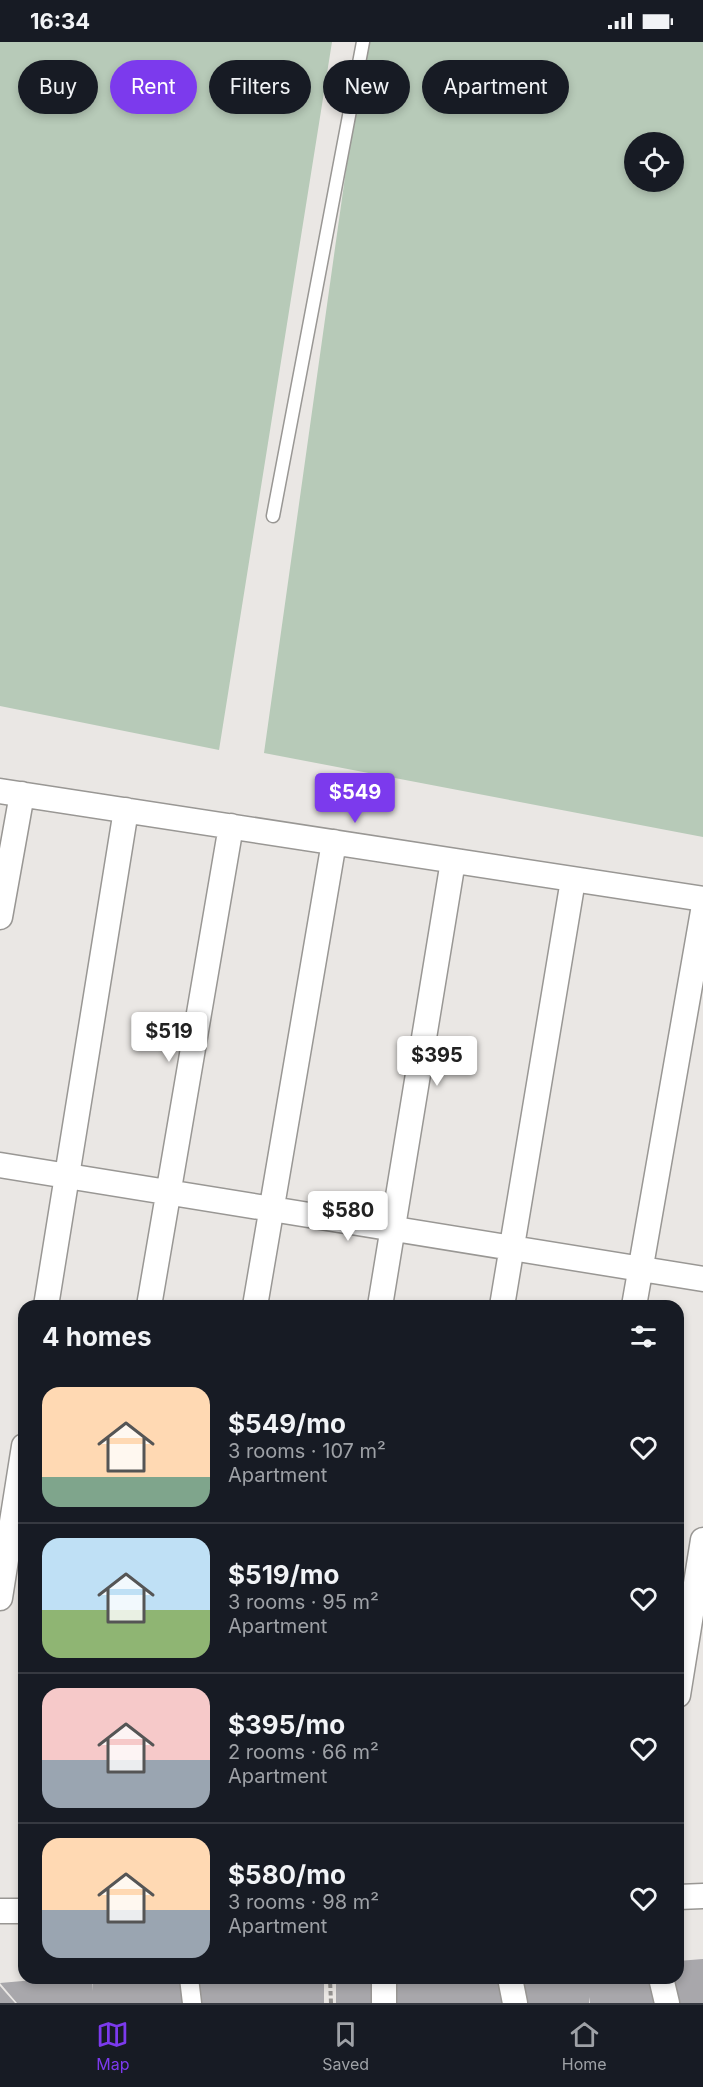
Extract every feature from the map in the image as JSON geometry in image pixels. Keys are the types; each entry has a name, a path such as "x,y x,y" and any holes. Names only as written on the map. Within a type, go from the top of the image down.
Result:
{"street":[{"path":"0,917 11,793 703,899"},
{"path":"47,1300 126,810"},
{"path":"150,1300 231,826"},
{"path":"256,1300 334,842"},
{"path":"381,1300 453,861"},
{"path":"503,1300 573,880"},
{"path":"635,1300 703,911"},
{"path":"0,1165 703,1279"},
{"path":"0,1598 11,1549 18,1494"},
{"path":"684,1672 703,1540"},
{"path":"684,1897 703,1896"},
{"path":"0,1911 18,1911"},
{"path":"190,1984 192,2003"},
{"path":"384,1984 384,2003"},
{"path":"511,1984 515,2003"},
{"path":"662,1984 667,2003"}],"lane":[{"path":"273,516 363,42"}],"path":[{"path":"330,1984 331,2003"}],"green space":[{"path":"0,42 332,42 329,60 323,60 323,98 219,750 0,706"},
{"path":"364,42 703,42 703,837 264,753 354,114 410,114 410,60 361,60"}],"building":[{"path":"703,1959 703,2003 678,2003 675,1984 684,1984 684,1961"},
{"path":"0,1983 92,1984 93,1991 93,1984 183,1984 184,2003 17,2003"},
{"path":"196,1984 324,1984 324,2003 198,2003"},
{"path":"336,1984 378,1984 378,2003 336,2003"},
{"path":"390,1984 499,1984 505,2003 391,2003"},
{"path":"516,1984 652,1984 656,2003 590,2003 589,1997 589,2003 521,2003"},
{"path":"0,1986 6,1993 15,2003 0,2003"}]}
